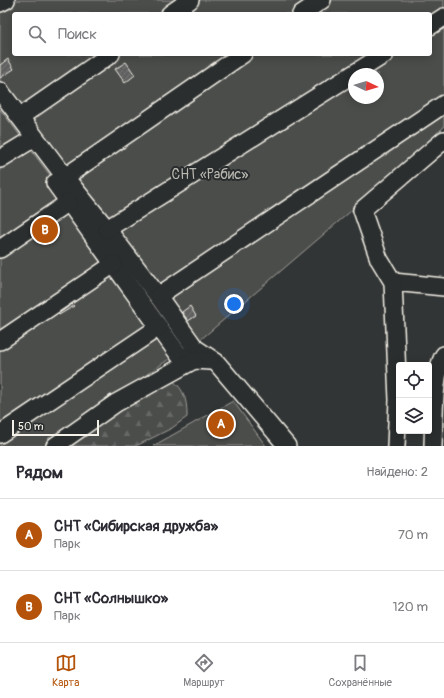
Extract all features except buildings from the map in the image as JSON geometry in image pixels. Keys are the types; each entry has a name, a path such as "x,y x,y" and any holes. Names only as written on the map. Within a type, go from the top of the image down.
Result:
{"street":[{"path":"0,3 6,0"},
{"path":"173,12 190,0"},
{"path":"304,12 322,0"},
{"path":"432,25 444,17"},
{"path":"20,117 108,56"},
{"path":"65,177 240,56"},
{"path":"107,229 382,56"},
{"path":"0,91 158,296 195,348 216,362 281,444"},
{"path":"158,296 444,104"},
{"path":"0,108 179,355 194,360 216,362"},
{"path":"396,446 398,400 393,282 379,259 362,210 444,140"},
{"path":"0,159 26,143"},
{"path":"0,249 69,202"},
{"path":"0,341 114,264"},
{"path":"393,282 444,287"},
{"path":"0,434 159,327"},
{"path":"432,446 437,381 440,361 444,355"},
{"path":"55,446 116,403 194,360"}],"green space":[{"name":"СНТ «Рабис»","path":"0,0 444,0 444,127 351,211 193,346 0,84"},
{"path":"0,109 182,350 44,446 0,446"},
{"path":"172,380 180,388 184,396 187,417 172,428 136,446 65,446 122,405"},
{"path":"233,401 266,446 153,446"}],"place":[{"name":"СНТ «Солнышко»","path":"45,230"},
{"name":"СНТ «Сибирская дружба»","path":"221,424"}]}
